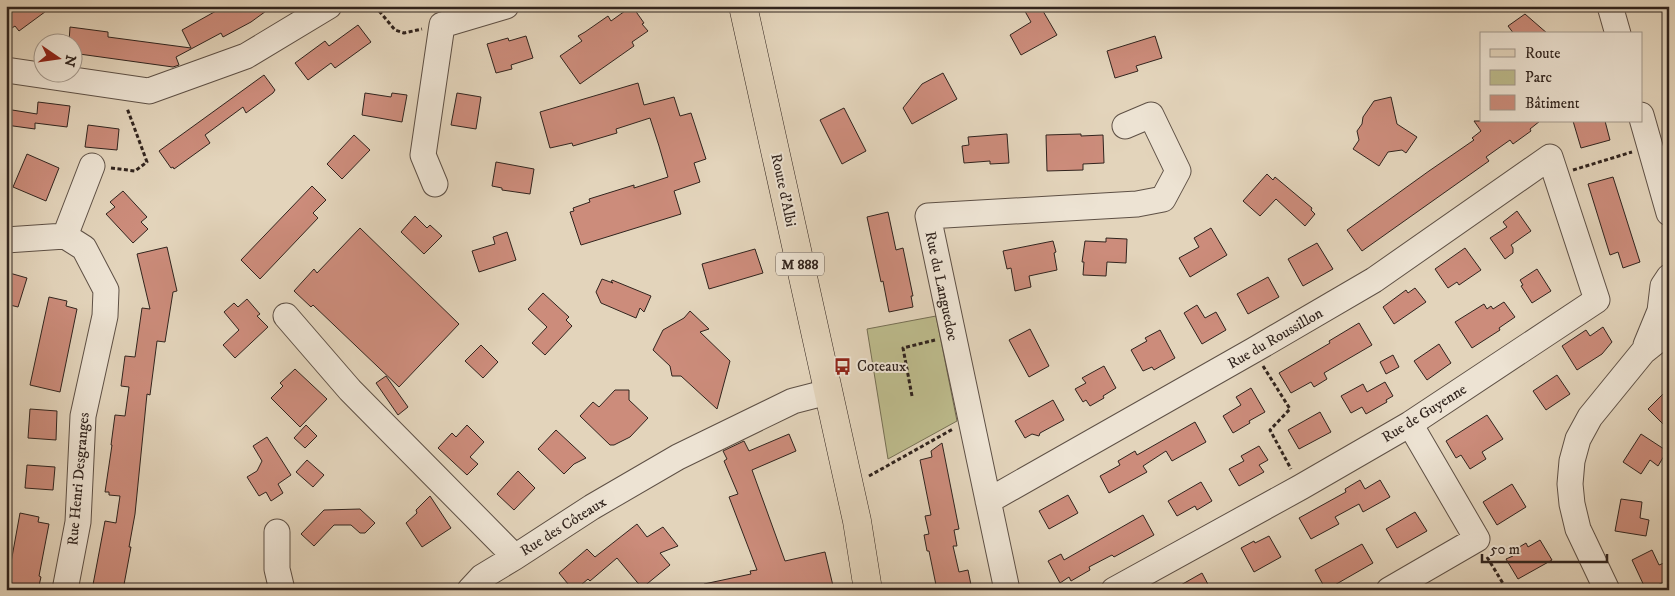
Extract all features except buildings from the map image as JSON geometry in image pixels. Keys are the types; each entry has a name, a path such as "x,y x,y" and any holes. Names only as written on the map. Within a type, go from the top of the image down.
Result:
{"main road":[{"name":"Route d'Albi","path":"743,6 857,521 868,590"},
{"name":"Route d'Albi","path":"857,521 879,590"}],"street":[{"path":"6,70 149,91 246,56 329,6"},
{"path":"436,184 423,155 442,25 506,6"},
{"path":"1610,6 1617,32"},
{"name":"Rue du Languedoc","path":"1007,590 928,216 1137,204 1163,199 1178,171 1151,115 1125,126"},
{"path":"1642,118 1669,214"},
{"path":"6,240 65,236 92,166"},
{"name":"Rue du Roussillon","path":"988,501 1374,280 1553,166"},
{"name":"Rue de Guyenne","path":"1114,590 1301,487 1410,424 1597,300 1553,166"},
{"name":"Rue Henri Desgranges","path":"64,590 78,522 83,416 106,316 106,290 84,248 65,236"},
{"path":"1643,352 1660,311 1667,287"},
{"name":"Rue des Côteaux","path":"286,316 350,390 515,556 592,507 678,457 793,401 828,392"},
{"path":"1607,590 1578,529 1572,504 1570,484 1572,461 1578,439 1590,417 1643,352 1669,328"},
{"path":"1389,590 1476,539 1410,424"},
{"path":"277,532 277,569 282,590"},
{"path":"470,590 482,577 515,556"}],"path":[{"path":"375,6 395,30 404,33 442,25"},
{"path":"92,166 135,171 147,162 119,86"},
{"path":"1553,166 1650,146"},
{"path":"912,396 903,348 953,336"},
{"path":"1254,350 1290,409 1270,430 1301,487"},
{"path":"849,486 971,420"},
{"path":"1476,539 1508,590"}],"green space":[{"path":"936,316 957,421 888,459 867,329"}],"place":[{"name":"Coteaux","path":"843,366"}]}
